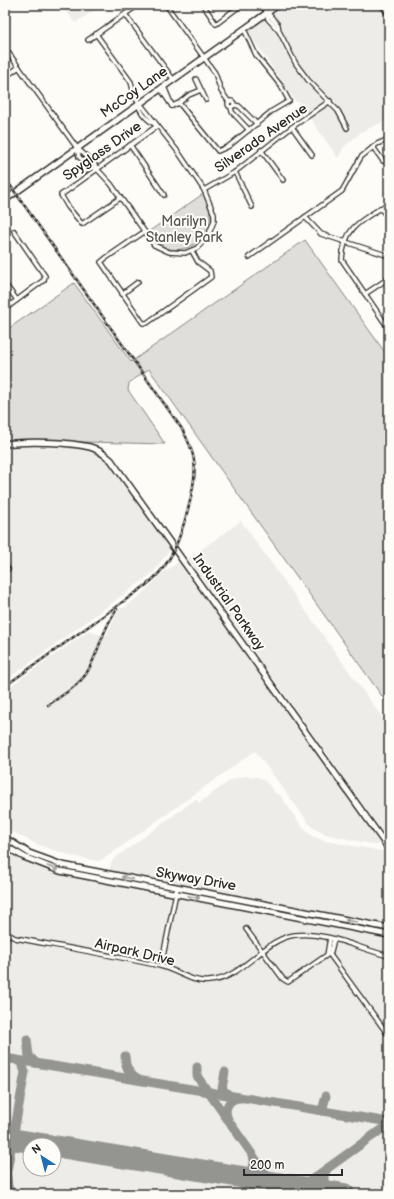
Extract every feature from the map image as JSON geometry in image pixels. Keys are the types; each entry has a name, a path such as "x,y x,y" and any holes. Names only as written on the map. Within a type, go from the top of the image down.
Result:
{"highway":[{"path":"384,5 389,12"}],"street":[{"path":"88,40 138,5"},
{"path":"166,5 217,77 221,91 229,102 233,102 232,112 249,130"},
{"path":"203,5 216,24 241,5"},
{"path":"261,5 268,19 279,31 296,64 310,83 330,101 347,128"},
{"name":"McCoy Lane","path":"5,200 138,103 278,5"},
{"path":"125,14 173,79"},
{"path":"179,103 218,151 229,146 289,101 281,86 256,55 244,29"},
{"path":"5,48 77,148 79,157 91,167 97,169 120,198 151,242 161,249 177,253 192,251 208,236 214,221 213,208 204,190 180,153 138,103 133,95 131,82 96,34"},
{"path":"5,77 19,67"},
{"path":"196,79 206,100"},
{"path":"162,87 167,93 172,106 179,103 189,95 202,90"},
{"name":"Silverado Avenue","path":"204,190 235,172 261,150 330,101"},
{"path":"233,106 239,106 257,124"},
{"name":"Spyglass Drive","path":"120,198 82,224 68,207 61,195 157,126"},
{"path":"292,127 312,155"},
{"path":"249,257 342,191 361,156 373,147 389,139"},
{"path":"130,145 164,195"},
{"path":"373,147 383,162"},
{"path":"261,150 284,180"},
{"path":"235,172 252,207"},
{"path":"389,203 350,231 345,243 343,263 389,329"},
{"path":"380,208 389,218"},
{"path":"305,217 317,232 345,243 389,256"},
{"path":"5,309 44,280 45,276 14,231"},
{"path":"144,232 102,262 141,322 144,323 212,277 210,271 198,262 192,251"},
{"path":"365,294 389,278"},
{"path":"122,294 138,282"},
{"path":"5,284 16,300"},
{"path":"385,324 389,321"},
{"name":"Industrial Parkway","path":"5,444 26,443 80,445 98,450 111,460 389,849"},
{"path":"5,564 8,569"},
{"name":"Skyway Drive","path":"5,838 30,853 62,865 176,891 389,935"},
{"name":"Skyway Drive","path":"5,846 24,857 60,871 389,928"},
{"path":"161,966 176,891"},
{"path":"246,929 285,981 288,982 328,955 332,939"},
{"name":"Airpark Drive","path":"5,932 15,938 161,966 194,979 213,981 230,975 279,941 294,935 312,935 332,939 389,956"},
{"path":"328,955 389,1036"}],"shaded area":[{"path":"62,5 102,5 75,23"},
{"path":"286,5 377,5 389,21 389,119 361,132 344,147 338,158 298,101 296,102 248,32"},
{"path":"5,447 80,448 98,454 117,471 171,548 153,573 5,681"},
{"path":"241,521 389,727 389,841 188,559"},
{"path":"180,561 382,844 376,845 325,834 312,827 255,751 102,860 97,861 71,856 36,844 5,828 5,690 90,630 94,633 106,636 119,608 124,608 143,593 164,572"},
{"path":"245,776 259,777 267,783 276,794 279,794 303,828 312,836 325,841 388,852 389,926 109,872 111,863 115,858 196,799 199,803 231,780"},
{"path":"5,849 28,862 64,875 389,938 389,1194 5,1194"}],"green space":[{"name":"Marilyn Stanley Park","path":"203,194 209,210 210,220 205,234 200,240 193,245 179,250 164,247 155,241 148,232"},
{"path":"305,240 389,358 389,706 149,369 129,383 128,390 165,444 5,440 5,331 74,283 131,362"}],"taxiway":[{"path":"27,1039 29,1056 36,1063"},
{"path":"125,1056 128,1070 139,1080"},
{"path":"5,1058 389,1122"},
{"path":"5,1182 25,1072 22,1064 17,1060"},
{"path":"197,1067 197,1076 266,1174 272,1181 280,1184"},
{"path":"225,1072 222,1089 229,1095"},
{"path":"322,1111 326,1096"},
{"path":"228,1119 226,1111 228,1104 237,1098 241,1098"},
{"path":"293,1186 307,1183 389,1124"},
{"path":"234,1176 243,1175 250,1171 254,1165 253,1156"},
{"path":"327,1169 324,1178 327,1186 333,1191 342,1194"},
{"path":"7,1176 8,1187 12,1194"},
{"path":"259,1180 272,1184 281,1194"},
{"path":"309,1194 316,1191 327,1191"}],"runway":[{"path":"5,1138 22,1141"},
{"path":"62,1147 344,1194"}],"railway":[{"path":"5,178 182,429 192,452 195,470 191,497 178,540 168,561 155,578 5,686"},
{"path":"48,705 73,687 86,674 108,624 117,609"}]}
